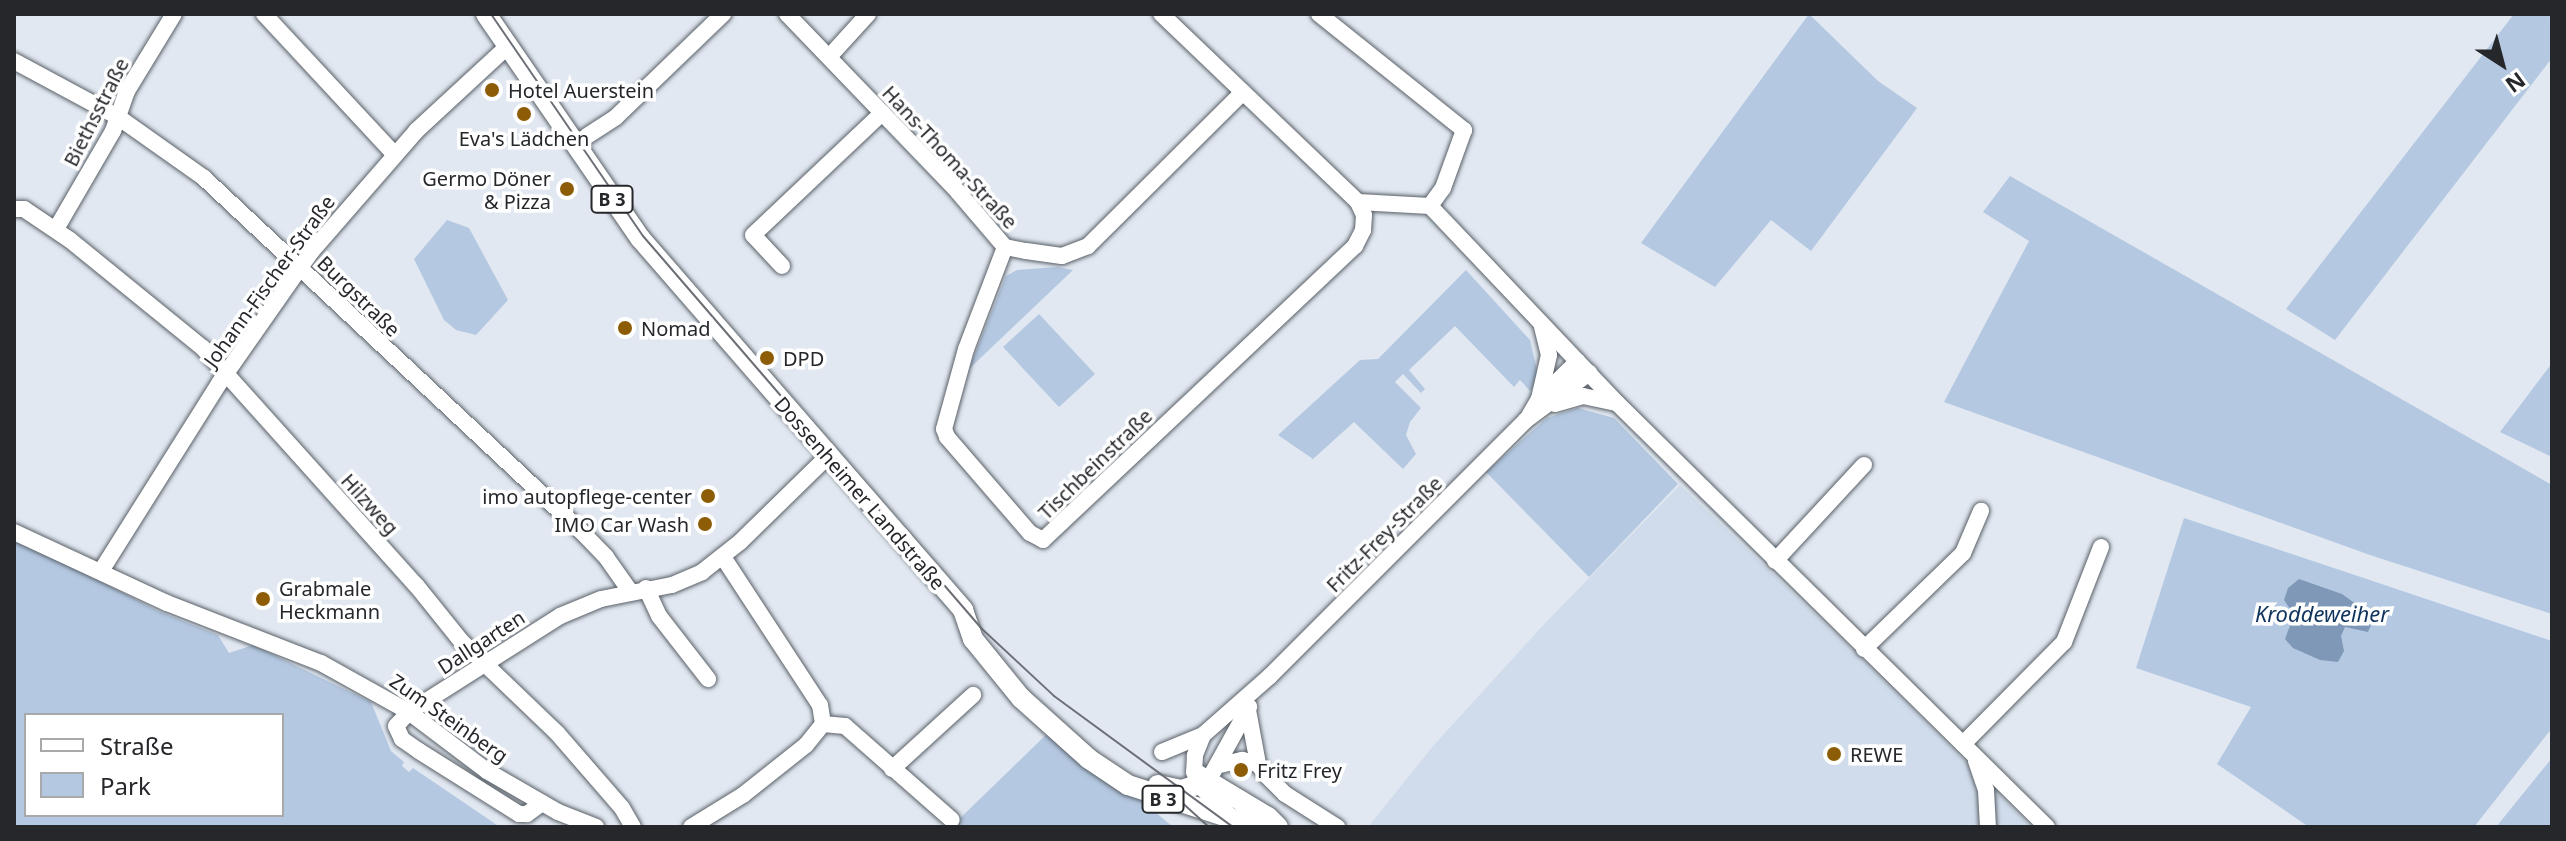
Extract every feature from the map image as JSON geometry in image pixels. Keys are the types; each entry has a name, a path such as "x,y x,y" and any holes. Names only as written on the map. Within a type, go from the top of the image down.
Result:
{"main road":[{"name":"Dossenheimer Landstraße","path":"486,14 640,238 963,610 973,639 1011,687 1101,767 1141,791 1258,827"},
{"name":"Dossenheimer Landstraße","path":"1101,767 1125,771 1176,790 1205,776 1268,817 1278,827"}],"street":[{"name":"Biethsstraße","path":"56,229 118,117 127,91 174,14"},
{"path":"264,14 394,154"},
{"path":"587,136 616,117 723,14"},
{"name":"Hans-Thoma-Straße","path":"787,14 1005,247 1062,256 1088,246 1243,92"},
{"path":"829,57 868,14"},
{"path":"1161,14 1358,202 1430,206 1617,403 2047,827"},
{"path":"1319,14 1464,130 1443,188 1430,206"},
{"name":"Johann-Fischer-Straße","path":"101,571 126,525 299,266 394,154 453,94 508,46"},
{"name":"Burgstraße","path":"14,61 118,117 196,171 581,531 638,589 708,679"},
{"path":"782,266 753,235 882,113"},
{"name":"Tischbeinstraße","path":"1005,247 966,349 944,429 947,437 1030,533 1043,540 1355,246 1363,230 1364,215 1358,202"},
{"path":"14,209 24,209 56,229"},
{"name":"Hilzweg","path":"56,229 191,338 226,374 416,585 461,641 557,733 622,808 633,827"},
{"name":"Fritz-Frey-Straße","path":"1542,324 1549,355 1544,402"},
{"name":"Fritz-Frey-Straße","path":"1162,752 1203,735 1270,676 1544,402 1583,367"},
{"path":"1544,402 1583,396 1617,403"},
{"path":"638,589 681,582 723,557 828,456"},
{"path":"1775,561 1864,465"},
{"path":"1864,649 1963,553 1981,511"},
{"name":"Zum Steinberg","path":"14,532 167,603 303,654 409,712 487,771 542,803 596,827"},
{"path":"1968,750 2064,642 2101,547"},
{"path":"691,827 711,823 806,745 823,724 820,705 723,557"},
{"name":"Dallgarten","path":"409,712 560,616 638,589"},
{"name":"Fritz-Frey-Straße","path":"1205,776 1270,676"},
{"path":"892,769 973,695"},
{"path":"1248,710 1258,764 1285,794 1337,827"},
{"path":"409,712 396,729 402,739 428,757 519,814 527,814 542,803"},
{"path":"823,724 845,726 952,820"},
{"path":"1203,735 1195,755 1205,776 1242,760 1258,764"},
{"path":"1968,750 1986,790 1988,827"},
{"name":"Dossenheimer Landstraße","path":"1205,776 1230,816"},
{"path":"2021,827 2033,814"}],"shaded area":[{"path":"1680,485 1861,658 2031,827 1368,827 1433,746 1548,620"}],"green space":[{"path":"1809,14 1878,81 1917,108 1811,251 1771,220 1715,287 1641,243"},
{"path":"2514,14 2546,14 2552,18 2552,58 2335,340 2286,309"},
{"path":"2010,176 2552,485 2552,614 2370,555 1944,402 2029,241 1983,212"},
{"path":"447,220 469,228 508,300 476,335 456,330 444,320 414,259"},
{"path":"1057,267 1073,270 969,369 1006,276 1017,270"},
{"path":"1466,270 1530,340 1539,379 1530,391 1520,380 1514,387 1455,326 1409,370 1425,389 1421,393 1403,374 1395,382 1421,408 1410,422 1406,435 1416,454 1403,469 1354,422 1313,459 1278,435 1360,360 1378,359"},
{"path":"1039,314 1095,374 1059,407 1003,347"},
{"path":"2552,363 2552,457 2500,432"},
{"path":"1578,408 1614,418 1678,484 1589,577 1486,472 1547,418"},
{"path":"2184,518 2552,641 2552,728 2474,827 2309,827 2217,764 2251,707 2136,668"},
{"path":"14,537 158,611 218,635 229,653 253,645 371,702 391,751 404,762 402,766 409,772 413,768 500,827 14,827"},
{"path":"1054,727 1173,827 951,827"},
{"path":"2552,758 2552,827 2496,827"}],"water":[{"name":"Kroddeweiher","path":"2299,579 2342,594 2374,617 2368,632 2345,627 2341,636 2344,651 2338,662 2320,660 2293,648 2285,639 2294,615 2284,600 2288,588"}],"tram line":[{"path":"491,14 643,236 982,629 1054,696 1233,827"},
{"path":"1178,799 1209,827"}],"place":[{"name":"Hotel Auerstein","path":"492,90"},
{"name":"Eva's Lädchen","path":"524,114"},
{"name":"Germo Döner & Pizza","path":"567,189"},
{"name":"Nomad","path":"625,328"},
{"name":"DPD","path":"767,358"},
{"name":"imo autopflege-center","path":"708,496"},
{"name":"IMO Car Wash","path":"705,524"},
{"name":"Grabmale Heckmann","path":"263,599"},
{"name":"REWE","path":"1834,754"},
{"name":"Fritz Frey","path":"1241,770"}]}
